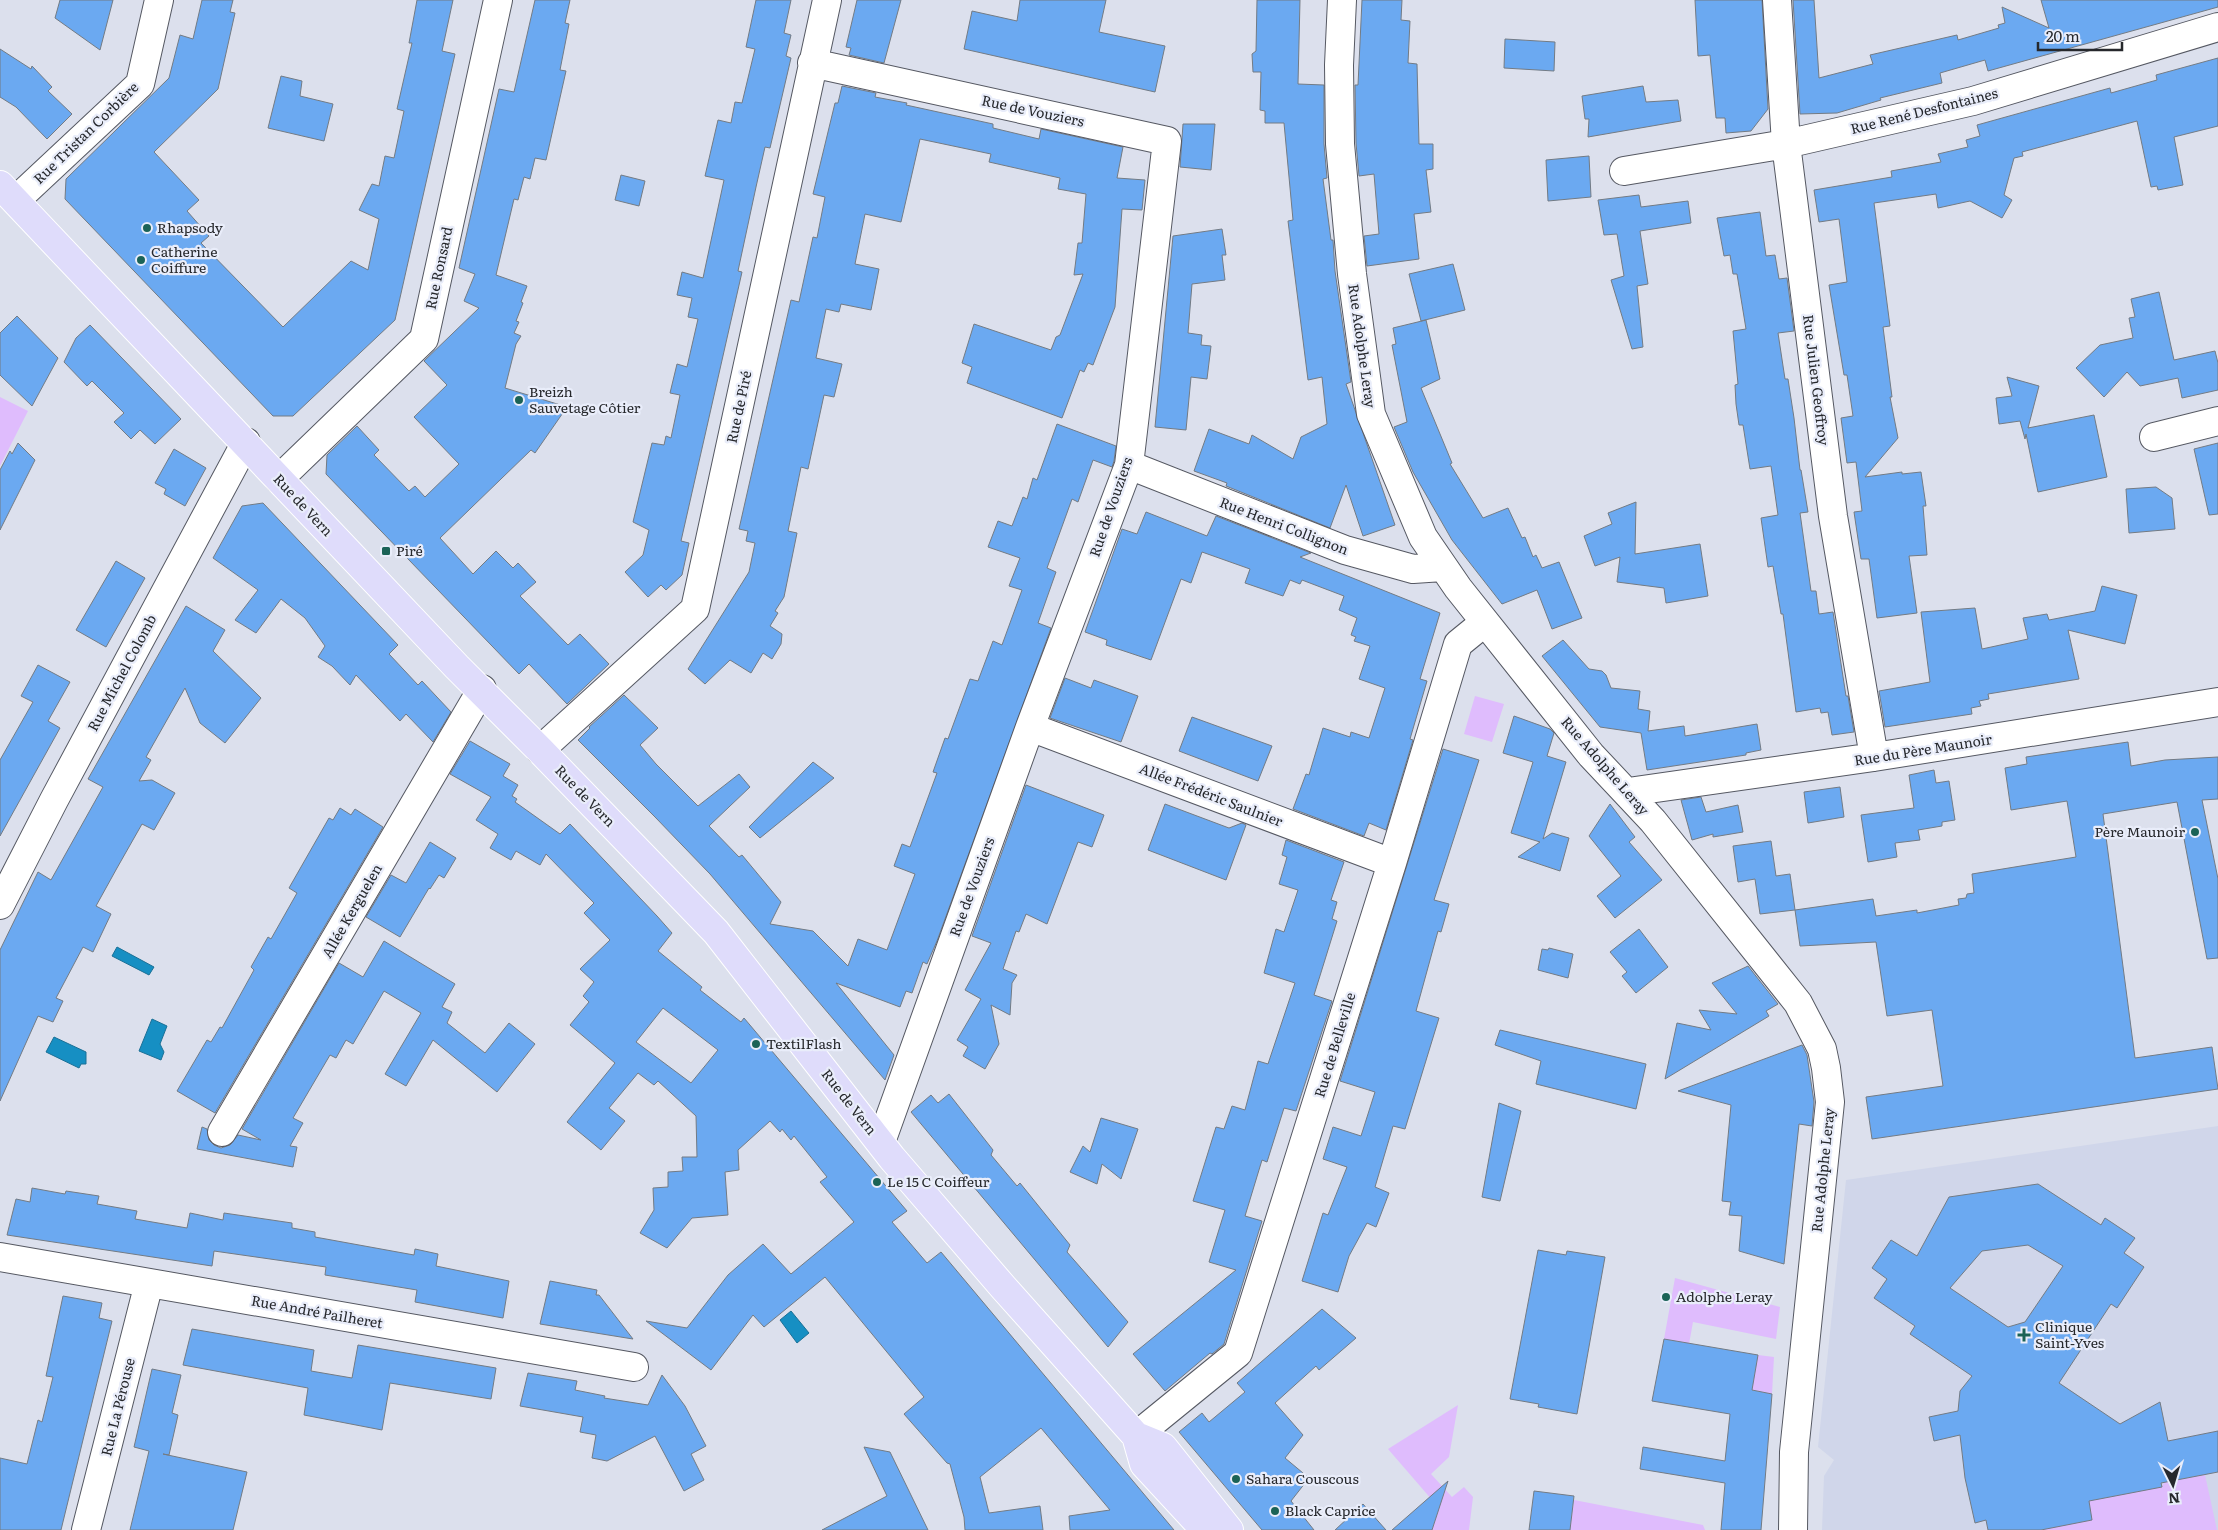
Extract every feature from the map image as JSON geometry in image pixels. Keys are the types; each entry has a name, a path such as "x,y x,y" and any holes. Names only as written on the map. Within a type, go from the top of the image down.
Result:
{"main road":[{"name":"Rue de Vern","path":"8,193 246,442 450,660 482,690 716,932 881,1142 1003,1287 1136,1436 1144,1464 1204,1530"},
{"name":"Rue de Vern","path":"1136,1436 1164,1447 1229,1530"}],"street":[{"name":"Rue Tristan Corbière","path":"8,193 140,84 159,0"},
{"name":"Rue Ronsard","path":"279,479 424,339 498,0"},
{"name":"Rue de Piré","path":"540,750 695,609 827,0"},
{"name":"Rue Adolphe Leray","path":"1342,0 1339,100 1340,144 1352,274 1371,414 1423,537 1443,567 1485,622 1591,755 1628,792 1798,1003 1815,1032 1826,1068 1830,1102 1829,1120 1825,1143 1794,1452 1793,1530"},
{"name":"Rue Julien Geoffroy","path":"1777,0 1786,144 1834,516 1874,757"},
{"name":"Rue René Desfontaines","path":"1624,171 1786,144 1973,101 2218,28"},
{"name":"Rue de Vouziers","path":"812,63 1167,141 1129,465 1030,728 881,1142"},
{"path":"2154,436 2218,421"},
{"name":"Rue Michel Colomb","path":"0,905 63,782 246,442"},
{"name":"Rue Henri Collignon","path":"1129,465 1345,550 1413,568 1443,567"},
{"name":"Rue de Belleville","path":"1136,1436 1238,1353 1392,863 1458,644 1485,622"},
{"name":"Allée Kerguelen","path":"222,1132 482,690"},
{"name":"Rue du Père Maunoir","path":"1628,792 1874,757 2218,702"},
{"name":"Allée Frédéric Saulnier","path":"1030,728 1392,863"},
{"name":"Rue André Pailheret","path":"0,1257 634,1367"},
{"name":"Rue La Pérouse","path":"86,1530 148,1283"}],"shaded area":[{"path":"0,397 28,411 0,466"},
{"path":"1475,696 1504,704 1492,742 1464,734"},
{"name":"Clinique Saint-Yves","path":"2218,1126 2218,1530 1822,1530 1824,1476 1834,1460 1818,1447 1846,1180"},
{"path":"1675,1278 1780,1307 1776,1339 1693,1322 1689,1344 1664,1339"},
{"path":"1758,1355 1774,1357 1772,1394 1752,1390"},
{"path":"1458,1405 1449,1457 1431,1474 1452,1497 1464,1487 1473,1497 1469,1530 1432,1530 1439,1508 1388,1449"},
{"path":"2205,1475 2217,1530 2042,1530 2037,1507 2163,1485 2164,1482"},
{"path":"1574,1500 1703,1525 1705,1530 1570,1530"}],"water":[{"path":"117,947 154,967 149,975 112,956"},
{"path":"152,1019 167,1026 160,1044 164,1052 161,1060 139,1051"},
{"path":"54,1037 86,1052 86,1064 81,1064 79,1068 46,1052"},
{"path":"791,1311 809,1333 797,1343 780,1320"}],"building":[{"path":"60,0 113,0 100,50 55,18"},
{"path":"202,0 233,0 230,12 235,13 218,89 154,152 199,200 187,211 209,236 201,243 283,327 351,261 368,270 379,219 359,210 372,184 379,186 385,156 394,158 404,111 397,109 412,43 409,43 417,0 453,0 442,51 455,54 395,320 293,416 273,416 65,199 66,179 169,78 180,35 193,39"},
{"path":"535,0 570,0 565,23 569,24 560,70 566,71 546,160 535,158 530,179 524,177 518,200 514,199 496,275 527,286 516,321 519,322 514,333 521,336 516,344 505,388 567,407 535,453 531,450 440,538 473,574 496,551 513,568 518,563 536,582 520,596 568,645 580,634 609,664 567,704 529,664 519,674 326,474 327,455 357,426 379,450 374,455 409,491 415,486 425,497 459,464 414,417 447,385 424,361 479,308 464,301 475,274 459,268 499,89 514,92"},
{"path":"756,0 791,0 784,33 791,35 786,56 791,58 770,148 765,147 738,271 742,272 681,541 689,543 682,575 666,590 661,585 648,597 625,572 643,555 649,530 633,522 652,443 664,445 666,436 671,438 680,395 670,393 677,364 687,367 698,319 688,317 692,298 677,295 682,272 703,278 724,180 705,176 718,120 731,123 735,102 742,103 755,49 746,47"},
{"path":"857,0 901,0 884,63 849,55 851,48 846,47"},
{"path":"1020,0 1106,0 1099,32 1165,46 1155,92 964,49 972,11 1017,21"},
{"path":"1257,0 1300,0 1298,84 1324,85 1324,144 1327,178 1323,179 1331,240 1333,240 1335,271 1351,382 1346,384 1395,525 1363,536 1346,485 1330,528 1226,486 1227,483 1194,471 1209,429 1249,444 1252,435 1293,459 1301,437 1327,424 1322,377 1308,380 1288,221 1293,220 1284,123 1265,123 1265,111 1260,110 1261,72 1253,72 1252,54 1256,51"},
{"path":"1362,0 1402,0 1401,20 1410,21 1408,63 1417,64 1419,144 1433,144 1433,169 1426,170 1431,212 1414,214 1419,259 1367,266 1364,236 1379,234 1374,174 1359,176 1356,143 1355,85 1358,85"},
{"path":"1695,0 1762,0 1768,109 1751,131 1726,133 1725,118 1716,118 1710,55 1698,56"},
{"path":"1793,0 1814,0 1819,78 1873,64 1870,55 1957,35 1958,40 1999,28 1998,25 2005,23 2002,7 2049,28 2041,0 2218,0 2218,7 1988,71 1985,60 1940,73 1942,83 1880,98 1881,100 1837,113 1800,114"},
{"path":"1505,39 1555,42 1554,71 1504,68"},
{"path":"0,49 31,69 32,66 52,87 48,91 72,114 47,139 16,107 0,97"},
{"path":"2218,58 2218,126 2174,137 2183,185 2158,190 2157,186 2151,187 2137,121 2022,152 2023,156 2014,158 2004,195 2012,200 2002,218 1970,201 1938,208 1936,194 1874,203 1890,326 1883,327 1892,397 1890,397 1898,438 1865,477 1902,472 1902,474 1921,472 1926,506 1923,506 1927,555 1909,556 1917,613 1877,618 1869,559 1861,559 1854,512 1862,511 1856,462 1847,463 1841,418 1853,416 1829,285 1847,282 1839,219 1819,222 1814,190 1892,177 1891,171 1941,162 1938,154 1968,147 1966,140 1980,136 1977,125 2110,88 2111,93 2157,80 2156,75"},
{"path":"281,76 302,81 300,96 333,104 324,141 268,128"},
{"path":"842,86 876,93 875,97 907,103 906,105 993,124 993,128 1039,139 1041,129 1123,147 1117,178 1145,180 1142,210 1122,209 1115,307 1093,365 1088,363 1084,372 1080,370 1062,418 967,383 972,367 962,363 974,324 1051,350 1056,337 1060,335 1083,274 1074,275 1078,243 1082,243 1086,194 1058,189 1060,178 989,162 991,154 920,139 901,222 865,214 855,264 879,269 871,310 841,304 839,312 826,309 816,358 842,364 834,397 824,395 808,469 801,467 788,531 797,533 784,597 775,611 778,613 770,626 782,634 781,644 772,659 763,653 751,673 730,660 705,684 688,669 749,572 755,543 746,541 748,531 739,529 791,300 799,302 813,237 817,238 825,197 813,194 835,103 838,103"},
{"path":"1643,86 1646,102 1678,100 1681,121 1588,137 1589,119 1585,119 1582,96"},
{"path":"1183,124 1215,124 1211,170 1180,167"},
{"path":"1589,156 1591,197 1548,201 1546,160"},
{"path":"621,175 645,181 639,206 615,200"},
{"path":"1639,195 1641,207 1688,201 1691,223 1640,231 1648,284 1637,286 1643,347 1632,349 1611,280 1624,276 1617,234 1604,235 1598,200"},
{"path":"1760,212 1766,256 1775,255 1779,279 1787,278 1794,331 1778,333 1785,379 1788,379 1800,470 1808,512 1800,513 1811,591 1816,591 1819,614 1833,612 1846,696 1848,696 1854,732 1832,735 1828,712 1821,713 1820,708 1796,712 1783,614 1781,614 1773,566 1768,567 1761,518 1778,515 1771,466 1750,469 1743,425 1739,425 1736,404 1735,385 1738,384 1733,331 1746,329 1737,274 1733,274 1730,255 1724,256 1717,218"},
{"path":"1222,229 1226,255 1222,255 1225,280 1192,284 1188,333 1202,335 1201,345 1211,346 1207,379 1191,377 1186,430 1155,427 1173,236"},
{"path":"1453,264 1465,310 1421,321 1409,274"},
{"path":"2159,292 2174,360 2215,351 2218,363 2218,390 2182,398 2178,378 2140,386 2127,372 2104,397 2076,368 2100,345 2133,338 2129,318 2135,317 2131,299"},
{"path":"17,316 58,358 32,406 0,375 0,333"},
{"path":"1426,320 1440,379 1421,388 1452,463 1450,464 1483,518 1508,508 1522,538 1525,537 1533,557 1536,555 1542,568 1559,562 1582,618 1552,629 1537,590 1502,604 1452,540 1413,472 1394,427 1407,422 1392,345 1396,344 1393,328"},
{"path":"90,325 181,419 155,444 140,430 131,439 114,422 124,413 92,381 87,386 64,362 76,338"},
{"path":"2007,377 2039,386 2028,428 2094,415 2107,477 2038,492 2026,434 2025,439 2020,421 1999,424 1996,398 2012,396"},
{"path":"1057,424 1116,446 1114,461 1112,467 1093,460 1078,502 1072,499 1047,568 1056,572 1038,623 1051,628 937,941 927,964 923,962 912,993 906,991 900,1007 836,983 894,1055 885,1080 710,874 578,740 589,727 624,695 658,728 640,745 698,806 739,774 750,787 709,826 739,857 742,855 781,902 770,924 813,931 848,966 858,939 887,950 915,874 894,866 902,844 910,847 937,773 933,772 945,738 948,739 970,679 978,681 993,641 1002,645 1022,590 1009,586 1020,558 988,547 998,521 1012,526 1023,497 1027,499 1033,478 1037,480"},
{"path":"18,443 35,460 0,530 0,470 10,451 12,454"},
{"path":"2218,443 2218,514 2209,515 2194,449"},
{"path":"174,449 206,468 185,506 164,494 166,489 155,483"},
{"path":"2156,487 2172,498 2175,529 2129,533 2126,489"},
{"path":"1636,502 1635,554 1700,544 1708,596 1666,603 1664,588 1617,582 1620,557 1595,566 1584,536 1612,524 1608,513"},
{"path":"263,503 398,645 389,654 418,685 422,681 451,712 433,742 406,714 400,721 356,675 350,685 332,666 318,657 325,646 305,618 281,599 256,633 235,620 258,590 213,558 242,506"},
{"path":"1146,512 1207,536 1216,516 1311,553 1300,557 1440,613 1420,679 1427,681 1410,739 1413,740 1386,830 1369,823 1364,836 1293,809 1306,774 1309,775 1323,728 1350,737 1351,732 1369,738 1385,688 1359,679 1370,646 1354,641 1356,637 1351,635 1357,618 1339,610 1344,596 1302,580 1300,584 1290,580 1283,596 1245,583 1250,569 1202,552 1191,583 1181,579 1151,660 1106,645 1107,640 1085,632 1122,529 1137,534"},
{"path":"116,561 145,578 106,647 76,630"},
{"path":"2102,586 2137,595 2125,644 2068,630 2079,679 1988,694 1989,699 1979,701 1981,706 1971,708 1972,714 1885,727 1879,691 1930,682 1921,612 1975,608 1982,649 2028,639 2023,618 2047,614 2049,620 2095,611"},
{"path":"186,606 225,630 213,651 261,698 225,743 200,723 185,688 146,757 151,760 139,781 152,780 175,793 154,830 142,824 117,868 96,906 111,914 93,952 83,947 56,998 63,1001 53,1022 38,1016 0,1101 0,950 38,872 51,880 103,787 88,779"},
{"path":"1563,640 1589,669 1602,671 1606,675 1611,688 1640,691 1638,709 1650,711 1648,731 1684,726 1685,736 1757,724 1761,750 1746,753 1746,755 1647,770 1641,733 1600,727 1542,656"},
{"path":"38,665 70,682 48,721 60,728 0,836 0,760 33,702 21,696"},
{"path":"1065,678 1091,688 1094,680 1138,696 1121,742 1050,718"},
{"path":"1514,716 1550,729 1554,733 1547,756 1566,762 1543,839 1552,833 1569,838 1560,871 1518,857 1540,842 1511,833 1533,762 1503,753"},
{"path":"1192,717 1272,746 1258,781 1179,751"},
{"path":"470,741 510,764 503,776 518,785 512,796 517,799 515,802 560,834 570,824 672,933 658,951 702,987 700,990 741,1022 744,1018 907,1211 892,1222 927,1263 941,1252 1174,1530 1070,1530 1069,1516 1110,1510 1041,1428 980,1477 989,1513 1040,1506 1043,1530 965,1530 964,1517 950,1464 947,1463 904,1414 924,1397 825,1277 764,1327 753,1315 711,1370 646,1321 687,1328 728,1275 763,1244 791,1274 854,1222 820,1182 827,1177 794,1136 791,1140 782,1129 780,1132 770,1121 738,1150 739,1170 725,1172 728,1215 692,1218 667,1248 640,1233 654,1210 653,1188 668,1187 668,1172 683,1171 682,1157 697,1157 696,1116 658,1081 654,1085 638,1073 609,1108 625,1121 601,1150 567,1122 615,1063 570,1025 589,1002 583,996 594,982 580,969 610,940 584,913 594,903 546,854 540,865 516,851 511,860 490,848 498,834 476,820 491,797 450,774","holes":["663,1008 718,1050 691,1083 636,1042"]},
{"path":"2128,742 2131,766 2165,760 2218,757 2218,799 2202,800 2218,879 2218,958 2207,959 2177,802 2103,814 2135,1058 2212,1047 2218,1089 1872,1139 1866,1097 1943,1086 1932,1010 1887,1016 1876,942 1800,946 1795,910 1873,899 1876,916 1917,910 1917,913 1959,905 1958,899 1966,898 1967,894 1974,893 1972,874 2076,857 2067,801 2011,810 2005,768 2027,764 2026,757"},
{"path":"1443,749 1479,760 1434,900 1449,904 1441,932 1438,931 1416,1011 1439,1018 1405,1129 1393,1126 1375,1187 1389,1193 1376,1227 1367,1223 1349,1256 1338,1292 1302,1281 1323,1213 1328,1215 1347,1167 1323,1159 1333,1127 1361,1136 1375,1092 1340,1081"},
{"path":"813,762 834,778 760,838 749,827"},
{"path":"1934,770 1936,783 1949,781 1955,820 1942,822 1942,826 1918,830 1920,840 1895,843 1897,857 1868,862 1861,815 1914,808 1909,775"},
{"path":"1026,785 1104,815 1092,847 1078,842 1047,924 1026,914 1019,932 1016,931 1003,969 1017,975 1012,983 1010,1015 991,1005 999,1044 985,1069 963,1056 968,1047 957,1040 981,999 965,990 991,943 972,936"},
{"path":"1840,787 1844,817 1808,823 1804,792"},
{"path":"1701,797 1706,812 1738,805 1743,832 1713,837 1713,834 1692,840 1681,800"},
{"path":"1165,804 1229,828 1242,823 1246,825 1226,880 1148,850"},
{"path":"1610,804 1635,837 1629,842 1662,880 1615,918 1597,896 1621,876 1589,836"},
{"path":"340,808 351,815 355,809 383,827 215,1113 177,1091 207,1040 211,1042 220,1027 222,1028 254,970 251,967 268,937 271,939 297,893 289,888 329,818 333,820"},
{"path":"1286,840 1344,862 1331,900 1337,902 1332,919 1337,921 1314,995 1332,1001 1296,1111 1284,1108 1267,1162 1262,1160 1245,1216 1262,1221 1224,1344 1212,1354 1210,1353 1165,1391 1133,1354 1236,1270 1209,1262 1225,1210 1193,1201 1216,1127 1224,1129 1232,1106 1245,1110 1258,1061 1268,1064 1295,983 1264,973 1276,929 1284,932 1298,890 1279,884 1287,857 1282,855"},
{"path":"1771,841 1776,876 1790,874 1795,910 1760,914 1755,879 1738,882 1733,846"},
{"path":"430,842 456,858 444,878 439,875 429,888 400,937 366,917 391,875 406,883"},
{"path":"1639,929 1668,967 1636,993 1622,976 1627,972 1610,952"},
{"path":"384,941 455,984 442,1007 452,1012 447,1023 485,1053 509,1023 535,1044 497,1092 433,1040 406,1086 385,1074 421,1013 384,991 353,1044 346,1040 336,1058 330,1055 293,1118 303,1123 290,1146 297,1147 293,1167 197,1149 202,1127 207,1129 209,1140 221,1148 230,1145 238,1135 261,1140 242,1129 339,963 363,977"},
{"path":"1549,948 1573,954 1568,978 1538,970 1542,949 1548,950"},
{"path":"1748,966 1778,1004 1766,1011 1769,1016 1665,1079 1677,1023 1711,1030 1699,1010 1737,1014 1712,983"},
{"path":"1500,1030 1646,1064 1636,1109 1536,1084 1541,1061 1495,1045"},
{"path":"1802,1045 1807,1055 1814,1102 1812,1126 1799,1124 1784,1264 1739,1251 1742,1216 1729,1215 1731,1202 1722,1201 1731,1105 1678,1091"},
{"path":"949,1094 993,1150 991,1155 1017,1186 1020,1183 1070,1245 1067,1252 1128,1322 1108,1347 911,1112 931,1095 938,1103"},
{"path":"1499,1103 1521,1111 1500,1201 1482,1197"},
{"path":"1101,1118 1138,1129 1121,1179 1102,1164 1097,1184 1070,1172 1083,1146 1090,1152"},
{"path":"2038,1184 2101,1225 2105,1218 2135,1238 2124,1253 2144,1267 2117,1308 2111,1304 2059,1383 2120,1424 2160,1402 2168,1441 2218,1431 2218,1472 2161,1483 2162,1487 2089,1501 2092,1520 2041,1530 1988,1530 1986,1520 1975,1523 1965,1478 1960,1435 1934,1441 1929,1417 1958,1411 1960,1391 1972,1376 1910,1334 1915,1326 1874,1298 1887,1279 1872,1268 1891,1240 1917,1256 1949,1197","holes":["2028,1245 2063,1266 2025,1322 2008,1327 1950,1288 1982,1251"]},
{"path":"32,1188 65,1194 66,1191 99,1196 97,1204 137,1211 135,1219 187,1228 190,1213 223,1220 224,1213 292,1223 292,1228 315,1232 315,1237 414,1255 415,1249 438,1254 436,1266 509,1281 503,1318 415,1302 417,1290 325,1275 326,1267 214,1251 212,1266 7,1235 16,1199 30,1202"},
{"path":"1538,1250 1566,1255 1567,1251 1605,1257 1577,1414 1538,1407 1539,1404 1510,1399"},
{"path":"550,1281 597,1290 596,1295 599,1295 633,1339 540,1324"},
{"path":"63,1296 102,1303 99,1318 112,1321 61,1530 0,1530 0,1458 27,1464 38,1420 42,1422 53,1377 46,1376"},
{"path":"1322,1309 1356,1338 1319,1370 1316,1366 1275,1403 1303,1435 1285,1458 1309,1478 1291,1501 1314,1530 1262,1530 1179,1432 1202,1413 1209,1422 1245,1392 1237,1383"},
{"path":"192,1329 314,1350 311,1371 352,1378 358,1345 496,1368 491,1399 390,1383 382,1430 304,1415 308,1388 183,1365"},
{"path":"1664,1339 1758,1355 1752,1390 1772,1394 1761,1530 1721,1530 1725,1483 1640,1469 1643,1447 1725,1461 1730,1414 1652,1401"},
{"path":"152,1369 181,1375 172,1413 178,1415 169,1455 163,1454 247,1472 233,1530 130,1530 149,1451 134,1447"},
{"path":"528,1373 577,1381 575,1390 605,1396 604,1398 648,1405 662,1375 685,1406 706,1446 691,1454 704,1480 684,1491 655,1436 607,1461 592,1458 596,1435 580,1432 583,1417 520,1406"},
{"path":"864,1447 890,1452 928,1530 822,1530 887,1496"},
{"path":"1448,1481 1432,1530 1392,1530"},
{"path":"1534,1491 1574,1496 1570,1530 1529,1530"},
{"path":"1363,1504 1386,1530 1335,1530"}],"place":[{"name":"Rhapsody","path":"147,228"},
{"name":"Catherine Coiffure","path":"141,260"},
{"name":"Breizh Sauvetage Côtier","path":"519,400"},
{"name":"Piré","path":"386,551"},
{"name":"Père Maunoir","path":"2195,832"},
{"name":"TextilFlash","path":"756,1044"},
{"name":"Le 15 C Coiffeur","path":"877,1182"},
{"name":"Adolphe Leray","path":"1666,1297"},
{"name":"Clinique Saint-Yves","path":"2024,1335"},
{"name":"Sahara Couscous","path":"1236,1479"},
{"name":"Black Caprice","path":"1275,1511"}]}
